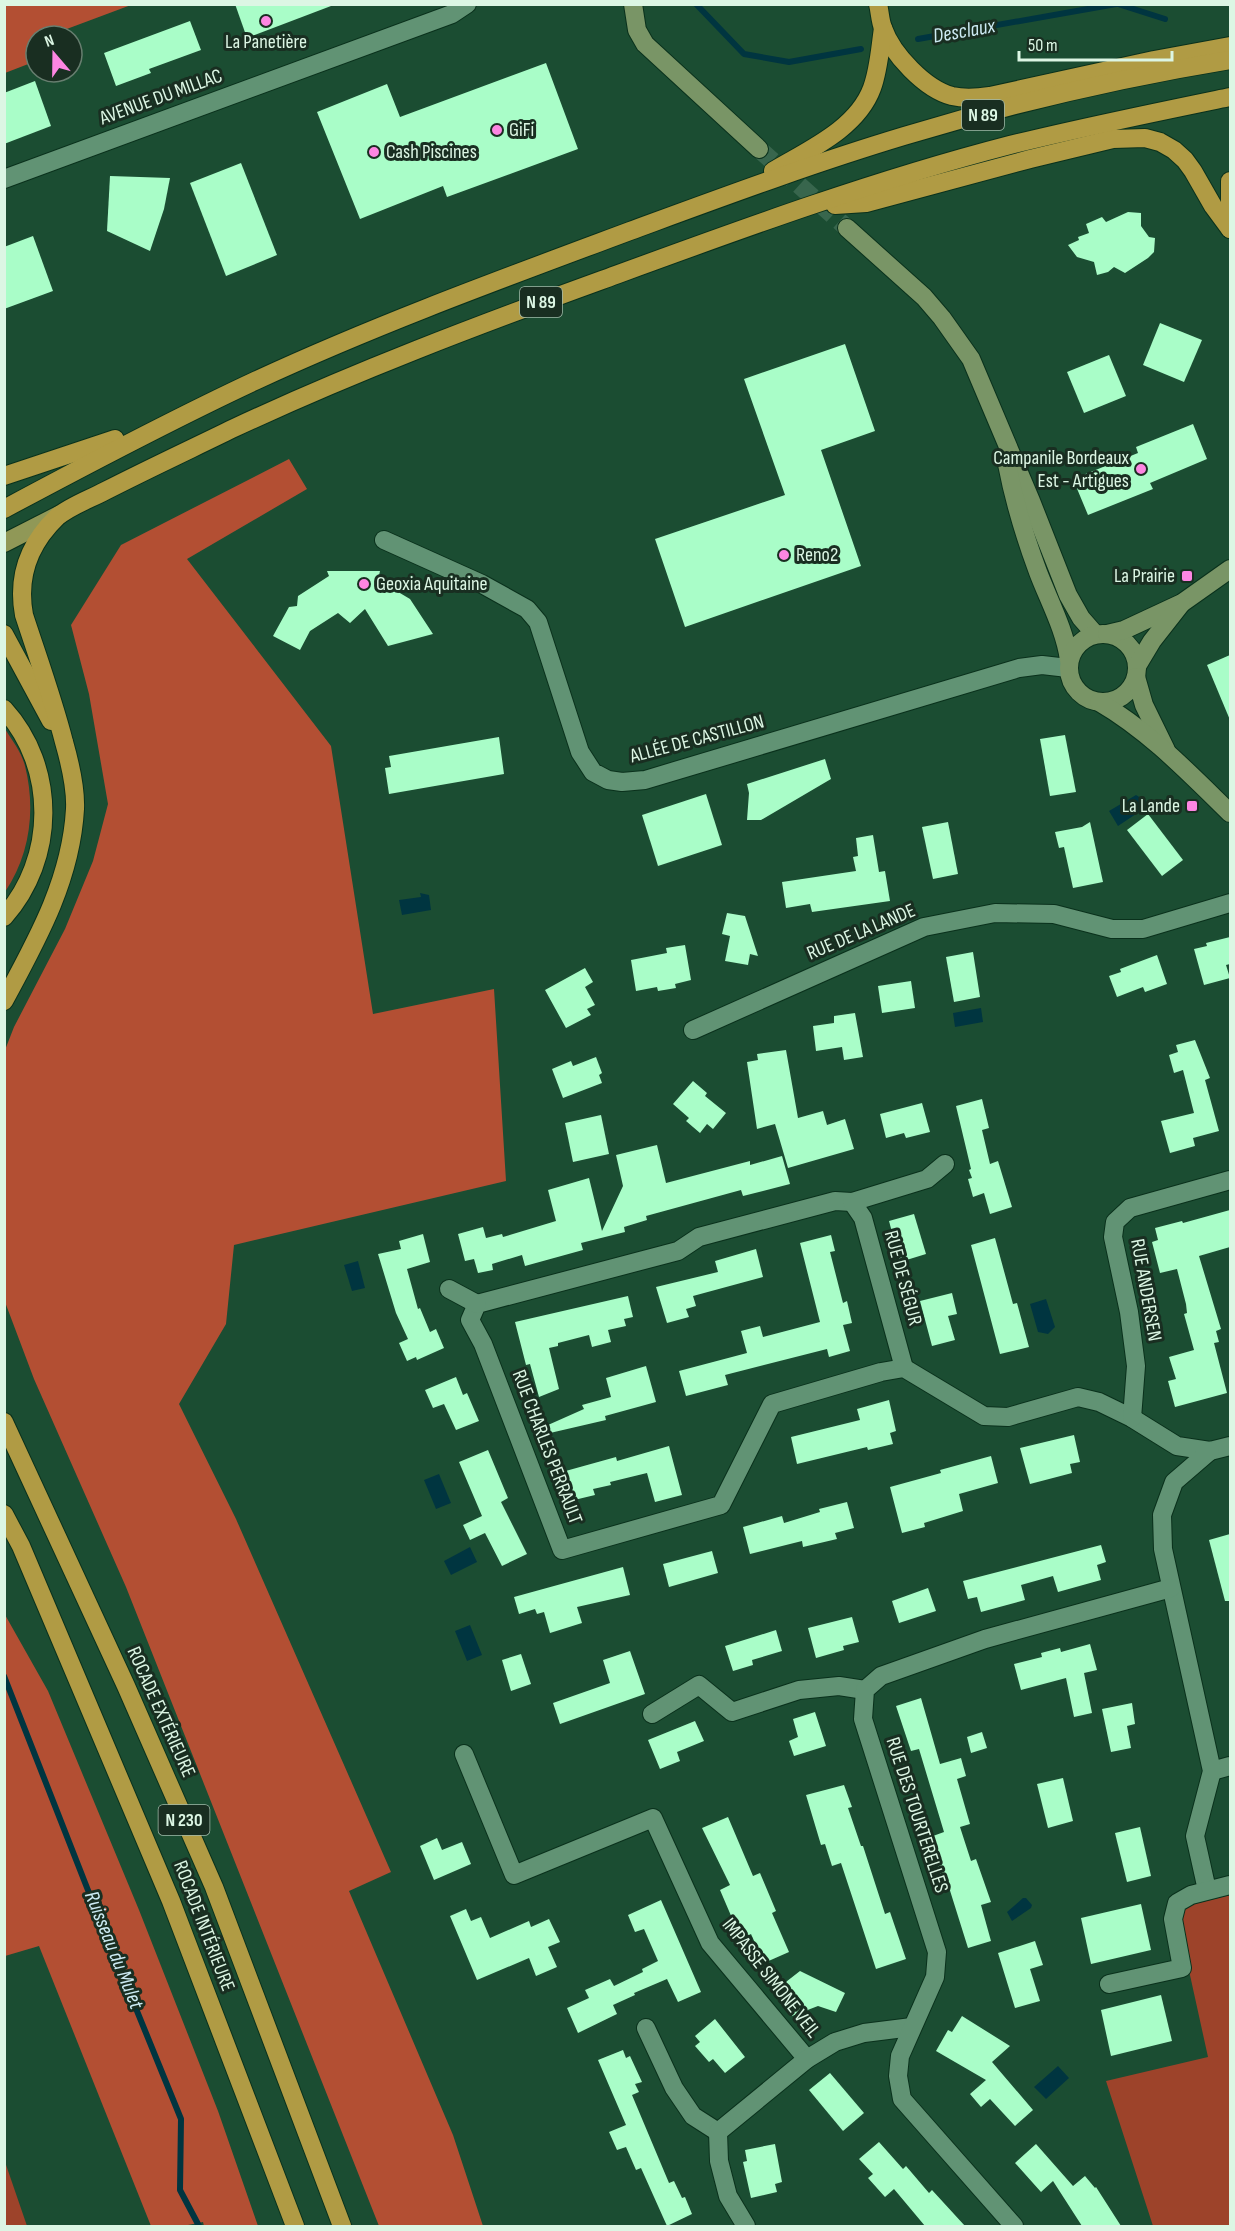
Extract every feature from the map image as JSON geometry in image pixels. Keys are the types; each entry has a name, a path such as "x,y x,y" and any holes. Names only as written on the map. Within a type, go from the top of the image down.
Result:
{"highway":[{"path":"878,4 883,28 896,52 913,71 928,85 950,96 969,99 1230,46"},
{"path":"741,190 838,131 856,113 872,90 883,28"},
{"name":"N 89","path":"4,509 173,419 260,378 453,297 741,190 905,136 1004,109 1110,83 1230,60"},
{"name":"N 89","path":"60,514 176,456 326,387 532,305 809,206 1008,146 1230,97"},
{"path":"809,206 866,203 1078,146 1113,139 1145,138 1160,142 1185,160 1230,229"},
{"path":"1230,181 1230,229"},
{"path":"4,476 173,419"},
{"path":"4,1001 53,906 65,872 75,808 73,781 66,749 51,693 24,615 21,591 28,557 40,536 60,514"},
{"path":"4,634 66,749"},
{"path":"4,709 25,738 35,759 44,814 40,848 30,879 4,917"},
{"name":"ROCADE EXTÉRIEURE","path":"4,1422 126,1686 214,1887 342,2226"},
{"name":"ROCADE INTÉRIEURE","path":"4,1514 21,1546 171,1901 295,2226"},
{"path":"4,1536 21,1546"}],"main road":[{"name":"N 89","path":"4,543 60,514"}],"street":[{"name":"AVENUE DU MILLAC","path":"4,179 452,14 467,4"},
{"path":"633,4 637,30 645,44 759,149"},
{"path":"847,228 924,297 947,324 971,359 982,381 1068,595 1081,618 1101,634 1117,636 1133,651 1139,692 1167,751"},
{"path":"1001,433 1016,503 1029,547 1065,640 1070,680 1076,690 1085,698 1099,702 1126,719 1167,751 1230,813"},
{"name":"ALLÉE DE CASTILLON","path":"384,540 482,584 527,609 538,622 580,752 593,772 608,780 622,782 645,780 1019,668 1069,664"},
{"path":"1069,664 1076,647 1084,639 1124,630 1182,603 1230,569"},
{"path":"1099,702 1118,699 1128,692 1152,641 1182,603"},
{"name":"RUE DE LA LANDE","path":"693,1030 924,927 995,913 1054,914 1112,929 1143,929 1230,903"},
{"path":"449,1289 477,1304 678,1251 699,1238 722,1231 835,1201 852,1202 927,1179 945,1164"},
{"name":"RUE ANDERSEN","path":"1132,1418 1136,1366 1129,1312 1113,1237 1115,1222 1130,1208 1230,1180"},
{"name":"RUE DE SÉGUR","path":"852,1202 863,1218 904,1368"},
{"name":"RUE CHARLES PERRAULT","path":"477,1304 470,1320 483,1344 562,1550 722,1505 772,1404 881,1372 904,1368"},
{"path":"904,1368 984,1416 1008,1417 1078,1397 1099,1402 1132,1418 1177,1446 1210,1451 1230,1446"},
{"path":"1207,1890 1195,1836 1212,1771 1163,1549 1162,1515 1174,1482 1210,1451"},
{"path":"652,1714 699,1685 732,1712 799,1690 839,1686 865,1690 881,1676 985,1639 1171,1588"},
{"name":"RUE DES TOURTERELLES","path":"865,1690 863,1719 937,1952 935,1977 900,2055 898,2076 902,2099 1014,2226"},
{"name":"IMPASSE SIMONE VEIL","path":"464,1754 514,1875 653,1818 710,1943 807,2059"},
{"path":"1212,1771 1230,1766"},
{"path":"1109,1984 1182,1968 1173,1919 1174,1910 1184,1897 1230,1885"},
{"path":"718,2132 807,2059 835,2042 864,2034 912,2027"},
{"path":"646,2028 674,2088 693,2116 718,2132"},
{"path":"718,2132 719,2161 728,2196 746,2226"}],"shaded area":[{"path":"5,4 131,4 80,24 24,24 24,66 5,73"},
{"path":"289,459 307,489 187,559 331,746 373,1014 494,989 506,1181 234,1245 226,1324 179,1404 236,1519 391,1872 349,1891 453,2135 483,2226 379,2226 126,1587 34,1379 5,1302 5,1050 14,1027 65,929 93,861 108,804 89,694 71,625 121,545"},
{"path":"5,729 24,761 30,815 29,831 20,863 5,892"},
{"path":"4,1613 48,1691 139,1910 218,2111 258,2226 204,2226 203,2222 183,2226 151,2226 39,1946 5,1956"},
{"path":"1230,1895 1230,2226 1153,2226 1106,2081 1208,2057 1177,1916 1186,1906"},
{"path":"5,2162 27,2226 5,2226"}],"water":[{"path":"1136,795 1146,801 1145,808 1118,826 1109,811"},
{"path":"420,893 429,895 431,910 402,915 399,900 421,897"},
{"path":"981,1008 983,1022 955,1027 953,1013"},
{"path":"358,1261 365,1288 352,1291 344,1265"},
{"path":"1046,1299 1055,1327 1048,1334 1038,1332 1030,1304"},
{"path":"439,1474 451,1503 436,1509 424,1480"},
{"path":"470,1547 477,1562 451,1575 444,1561"},
{"path":"470,1625 482,1655 467,1661 455,1631"},
{"path":"1026,1898 1032,1905 1031,1908 1012,1921 1007,1912"},
{"path":"1058,2066 1069,2078 1046,2099 1034,2087"}],"building":[{"name":"La Panetière","path":"235,4 331,4 331,6 247,38"},
{"path":"190,21 201,50 149,69 151,73 116,86 104,53"},
{"path":"546,63 578,149 447,197 443,186 360,219 317,112 387,84 400,117"},
{"path":"27,84 36,84 51,126 4,144 4,93"},
{"path":"241,163 277,255 226,276 190,183"},
{"path":"110,176 170,178 164,209 150,251 107,231"},
{"path":"1128,212 1141,213 1141,226 1149,237 1155,238 1154,252 1125,273 1114,267 1108,272 1097,275 1094,262 1077,257 1068,245 1079,240 1078,237 1089,233 1086,224 1102,217 1106,222"},
{"path":"33,236 53,291 4,309 4,247"},
{"path":"1160,323 1202,340 1184,382 1143,365"},
{"path":"845,344 875,431 821,450 861,566 685,627 655,539 785,495 744,379"},
{"path":"1109,355 1126,396 1084,413 1067,372"},
{"name":"Campanile Bordeaux Est - Artigues","path":"1193,424 1207,459 1150,483 1153,489 1088,515 1073,479 1138,453 1136,447"},
{"path":"327,571 380,571 378,580 410,599 433,634 388,646 365,609 350,623 338,613 310,631 300,650 273,636 289,607 297,606 298,596 329,576"},
{"path":"1230,655 1230,720 1207,665"},
{"path":"1065,735 1076,792 1050,796 1040,739"},
{"path":"499,737 504,774 389,794 385,768 391,767 389,756"},
{"path":"825,759 831,779 761,820 747,820 749,793 747,784"},
{"path":"706,794 722,845 658,866 642,815"},
{"path":"1148,814 1183,860 1162,876 1127,830"},
{"path":"948,822 958,874 933,879 922,827"},
{"path":"1090,822 1103,882 1073,888 1064,847 1059,848 1055,832 1082,827"},
{"path":"873,835 879,872 885,871 890,901 812,912 810,904 786,908 782,882 856,871 853,857 858,856 856,838"},
{"path":"727,913 745,916 758,956 750,954 748,965 725,961 730,936 722,934"},
{"path":"1230,937 1230,964 1226,965 1230,978 1204,985 1194,949 1207,946 1206,943"},
{"path":"685,945 691,980 675,984 676,988 658,991 657,987 636,991 631,960 667,953 666,948"},
{"path":"973,952 980,997 954,1002 946,957"},
{"path":"1157,955 1167,984 1145,992 1143,987 1117,997 1109,976 1121,972 1120,969"},
{"path":"585,968 593,982 585,987 595,1005 587,1009 591,1015 566,1028 545,990"},
{"path":"911,981 915,1008 882,1013 878,986"},
{"path":"855,1013 863,1057 844,1060 842,1047 816,1051 813,1026 834,1023 834,1016"},
{"path":"1195,1040 1210,1078 1205,1080 1219,1131 1193,1138 1195,1146 1170,1153 1161,1121 1194,1113 1183,1070 1174,1073 1169,1055 1178,1052 1176,1045"},
{"path":"786,1050 798,1118 823,1111 827,1125 845,1119 854,1149 788,1168 775,1124 757,1129 747,1062 758,1060 757,1054"},
{"path":"596,1057 602,1073 599,1075 602,1083 563,1098 552,1069 571,1061 573,1066"},
{"path":"693,1081 707,1093 705,1096 726,1113 713,1129 707,1124 700,1133 686,1121 689,1118 673,1104"},
{"path":"982,1099 989,1128 982,1130 990,1164 998,1161 1012,1207 990,1214 984,1193 973,1197 968,1179 972,1178 969,1170 971,1169 956,1106"},
{"path":"922,1103 930,1132 906,1138 904,1133 886,1138 880,1114"},
{"path":"601,1115 609,1154 573,1162 565,1123"},
{"path":"657,1145 666,1183 750,1161 750,1165 782,1156 790,1184 743,1196 741,1190 646,1216 647,1220 624,1227 625,1232 581,1243 583,1250 525,1266 522,1255 492,1264 493,1270 478,1273 474,1259 465,1261 458,1234 483,1227 486,1238 502,1234 503,1237 556,1221 548,1190 589,1178 602,1231 623,1186 616,1155"},
{"path":"1230,1210 1230,1247 1199,1256 1221,1329 1216,1331 1219,1342 1214,1343 1227,1393 1175,1407 1168,1381 1176,1379 1169,1357 1194,1350 1184,1314 1187,1313 1186,1304 1177,1269 1160,1273 1152,1242 1158,1240 1155,1228"},
{"path":"914,1214 926,1254 900,1262 889,1221"},
{"path":"423,1234 430,1262 407,1269 418,1309 420,1308 430,1332 436,1329 444,1348 417,1360 416,1357 407,1361 399,1343 408,1339 396,1313 378,1254 401,1249 399,1241"},
{"path":"831,1235 835,1251 830,1252 843,1303 847,1301 852,1323 843,1325 850,1351 829,1357 827,1349 725,1375 728,1385 686,1396 679,1371 747,1353 741,1331 760,1326 763,1337 820,1322 800,1243"},
{"path":"995,1238 1013,1304 1017,1303 1029,1347 1000,1354 971,1245"},
{"path":"756,1249 763,1277 693,1296 696,1306 686,1309 689,1317 667,1323 656,1287 718,1272 715,1261"},
{"path":"952,1293 957,1314 948,1316 955,1340 932,1346 920,1301"},
{"path":"628,1296 633,1317 624,1319 626,1326 608,1330 611,1342 592,1347 589,1335 558,1343 558,1346 549,1348 559,1389 539,1397 530,1364 526,1365 515,1322"},
{"path":"646,1366 656,1402 605,1416 606,1420 550,1433 548,1425 584,1409 582,1405 611,1397 606,1378"},
{"path":"456,1377 463,1395 467,1393 479,1421 456,1430 444,1404 433,1408 425,1390"},
{"path":"889,1400 896,1431 890,1433 893,1444 868,1450 867,1447 797,1464 791,1437 860,1420 857,1409"},
{"path":"1074,1435 1080,1462 1070,1464 1072,1473 1030,1484 1020,1448"},
{"path":"669,1446 682,1495 655,1502 647,1473 610,1482 611,1485 593,1489 595,1495 570,1501 562,1472 616,1457 617,1461"},
{"path":"488,1450 508,1498 501,1502 527,1554 502,1566 485,1533 470,1540 463,1525 482,1516 459,1462"},
{"path":"991,1456 998,1483 959,1494 963,1511 924,1523 925,1527 902,1533 890,1487"},
{"path":"847,1502 854,1528 835,1533 837,1539 803,1547 802,1541 750,1554 743,1527 782,1516 784,1523 820,1512 819,1509"},
{"path":"1230,1534 1230,1601 1225,1601 1209,1540"},
{"path":"1101,1545 1106,1562 1097,1565 1101,1580 1058,1592 1053,1576 1021,1585 1025,1600 981,1612 977,1597 968,1599 963,1581"},
{"path":"712,1551 718,1573 669,1587 663,1564"},
{"path":"623,1567 630,1595 577,1607 582,1623 550,1633 544,1612 537,1614 535,1609 519,1614 514,1597"},
{"path":"928,1588 936,1611 899,1623 892,1601"},
{"path":"852,1617 859,1642 843,1646 844,1650 816,1658 808,1628"},
{"path":"776,1630 782,1651 752,1660 753,1665 733,1671 725,1646"},
{"path":"1090,1644 1097,1670 1084,1673 1092,1713 1074,1717 1066,1678 1021,1690 1014,1664 1042,1657 1041,1653 1060,1648 1061,1652"},
{"path":"630,1651 645,1694 560,1724 553,1703 610,1683 603,1660"},
{"path":"521,1654 531,1684 511,1691 502,1660"},
{"path":"921,1698 940,1764 961,1758 966,1776 957,1779 970,1824 960,1827 971,1861 976,1859 991,1902 981,1905 991,1941 968,1948 947,1881 943,1883 934,1853 938,1852 933,1836 944,1832 919,1749 911,1751 896,1706"},
{"path":"1132,1703 1135,1724 1127,1726 1131,1748 1111,1752 1102,1709"},
{"path":"815,1712 826,1746 794,1756 789,1741 798,1737 793,1719"},
{"path":"695,1721 704,1741 677,1752 680,1761 660,1769 648,1740"},
{"path":"982,1732 987,1748 971,1753 967,1737"},
{"path":"1063,1778 1073,1821 1048,1828 1037,1784"},
{"path":"844,1785 852,1807 848,1808 885,1914 890,1912 906,1959 876,1969 841,1863 832,1866 825,1844 821,1845 806,1795"},
{"path":"728,1817 753,1876 760,1873 776,1911 772,1913 789,1952 764,1963 751,1934 741,1939 720,1890 730,1885 702,1828"},
{"path":"1140,1827 1151,1876 1127,1882 1115,1833"},
{"path":"437,1838 442,1850 462,1842 471,1864 434,1880 420,1846"},
{"path":"661,1900 701,1992 678,2002 667,1979 613,2005 617,2014 578,2033 567,2008 589,1998 585,1990 610,1979 614,1986 643,1972 642,1969 658,1961 644,1929 635,1932 628,1915"},
{"path":"1141,1904 1151,1950 1091,1964 1081,1918"},
{"path":"466,1909 471,1921 481,1917 490,1938 529,1921 531,1927 549,1919 560,1942 548,1947 557,1967 536,1976 529,1958 477,1980 450,1916"},
{"path":"1035,1941 1043,1965 1030,1969 1040,2001 1015,2008 998,1953"},
{"path":"800,1971 845,1993 836,2012 818,2006 792,2016 773,1992"},
{"path":"1161,1995 1172,2041 1111,2056 1101,2010"},
{"path":"962,2016 1010,2046 992,2062 1033,2110 1015,2126 990,2099 981,2107 970,2094 986,2080 936,2051 948,2030 952,2032"},
{"path":"715,2019 745,2057 725,2073 713,2059 709,2062 695,2046 700,2042 695,2036"},
{"path":"623,2050 626,2058 630,2056 642,2082 635,2084 639,2092 632,2095 669,2183 674,2181 682,2198 685,2197 692,2214 667,2226 641,2168 636,2170 626,2147 617,2150 609,2132 626,2125 598,2060"},
{"path":"830,2073 864,2113 843,2131 809,2090"},
{"path":"879,2142 903,2169 906,2166 929,2193 932,2190 965,2226 925,2226 894,2189 885,2197 868,2178 873,2174 859,2159"},
{"path":"775,2144 782,2182 775,2184 777,2192 751,2198 743,2162 747,2161 745,2150"},
{"path":"1036,2144 1073,2186 1085,2176 1096,2187 1121,2226 1082,2226 1053,2181 1041,2192 1015,2163"}],"waterway":[{"name":"Desclaux","path":"696,4 744,54 789,62 861,49"},
{"name":"Desclaux","path":"918,39 1116,4"},
{"name":"Desclaux","path":"1118,4 1165,19"},
{"name":"Ruisseau du Mulet","path":"4,1676 181,2119 180,2190 199,2226"}],"tunnel":[{"path":"759,149 847,228"}],"place":[{"name":"La Panetière","path":"266,21"},
{"name":"GiFi","path":"497,130"},
{"name":"Cash Piscines","path":"374,152"},
{"name":"Campanile Bordeaux Est - Artigues","path":"1141,469"},
{"name":"Reno2","path":"784,555"},
{"name":"La Prairie","path":"1187,576"},
{"name":"Geoxia Aquitaine","path":"364,584"},
{"name":"La Lande","path":"1192,806"}]}
